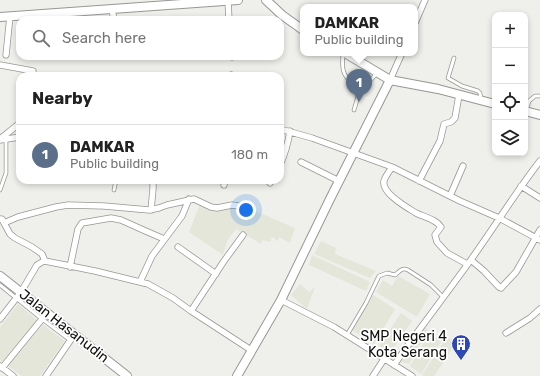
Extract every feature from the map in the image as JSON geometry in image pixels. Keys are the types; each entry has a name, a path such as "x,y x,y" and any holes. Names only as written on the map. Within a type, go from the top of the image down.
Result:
{"main road":[{"path":"0,17 238,0"},
{"path":"266,0 283,16"},
{"path":"284,16 300,28"},
{"path":"349,56 390,80 438,89 492,103"},
{"path":"237,376 281,300 390,80"},
{"path":"528,112 540,115"},
{"name":"Jalan Hasanudin","path":"0,276 19,295 44,316 72,338 127,376"}],"street":[{"path":"418,16 425,0"},
{"path":"228,1 229,16"},
{"path":"112,9 113,16"},
{"path":"6,55 10,16"},
{"path":"390,80 401,56"},
{"path":"0,65 33,70"},
{"path":"419,181 440,141 444,124 451,122 455,118 460,95"},
{"path":"2,139 16,127"},
{"path":"284,130 312,138 392,167 450,196 499,218 538,239"},
{"path":"284,157 290,131"},
{"path":"2,139 16,137"},
{"path":"394,365 540,161"},
{"path":"301,162 339,181"},
{"path":"450,196 463,166"},
{"path":"392,167 384,182 385,188 403,205 438,223 441,227 435,235 437,242 447,253 469,262 484,271 501,288 516,272 538,239 540,230"},
{"path":"151,210 153,184"},
{"path":"521,186 540,198"},
{"path":"140,282 152,256 182,216 190,199"},
{"path":"45,262 42,254 10,234 2,221 56,207 104,206 151,210 190,199 196,199 211,207 217,208 232,205 247,208"},
{"path":"70,267 78,229 82,223 111,218 121,220 164,239"},
{"path":"191,311 243,235"},
{"path":"178,248 216,274"},
{"path":"0,319 19,295 37,266 42,262 45,262 95,271 148,284 173,298 251,350"},
{"path":"281,300 334,327 412,376"},
{"path":"506,334 530,318 540,309"},
{"path":"13,376 1,367 44,316"},
{"path":"46,376 72,338"},
{"path":"373,376 384,359"}],"lane":[{"path":"344,56 343,68 348,81 361,86 365,85 378,72"},
{"path":"454,58 448,78 462,86 478,91 480,93 481,100"},
{"path":"354,110 361,86"},
{"path":"460,95 462,86"},
{"path":"528,104 529,101 535,96 540,96"},
{"path":"0,190 6,174 2,139"},
{"path":"114,190 115,184"},
{"path":"347,336 379,276 387,273 395,275 405,268 431,285 443,297"},
{"path":"0,286 19,295"}],"shaded area":[{"path":"200,204 217,210 234,208 247,212 248,208 295,228 290,243 279,237 278,241 272,237 270,242 262,240 261,244 236,229 227,241 223,255 189,232"},
{"path":"321,241 336,248 335,254 376,271 370,278 314,254"},
{"path":"312,255 370,282 366,291 309,265"},
{"path":"398,276 430,294 417,317 376,292 383,280 392,286"},
{"path":"300,284 309,292 315,287 307,309 291,295"},
{"path":"373,295 395,309 374,344 352,330"},
{"path":"18,304 39,322 5,364 0,360 0,327"},
{"path":"401,313 412,321 390,353 379,346"},
{"path":"43,325 65,341 40,376 22,376 8,366"},
{"path":"425,327 428,330 409,364 401,362"},
{"path":"430,332 441,342 421,374 410,366"},
{"path":"447,337 457,342 434,376 423,376 422,375"}],"place":[{"name":"DAMKAR","path":"359,102"},
{"name":"SMP Negeri 4 Kota Serang","path":"461,361"}]}
